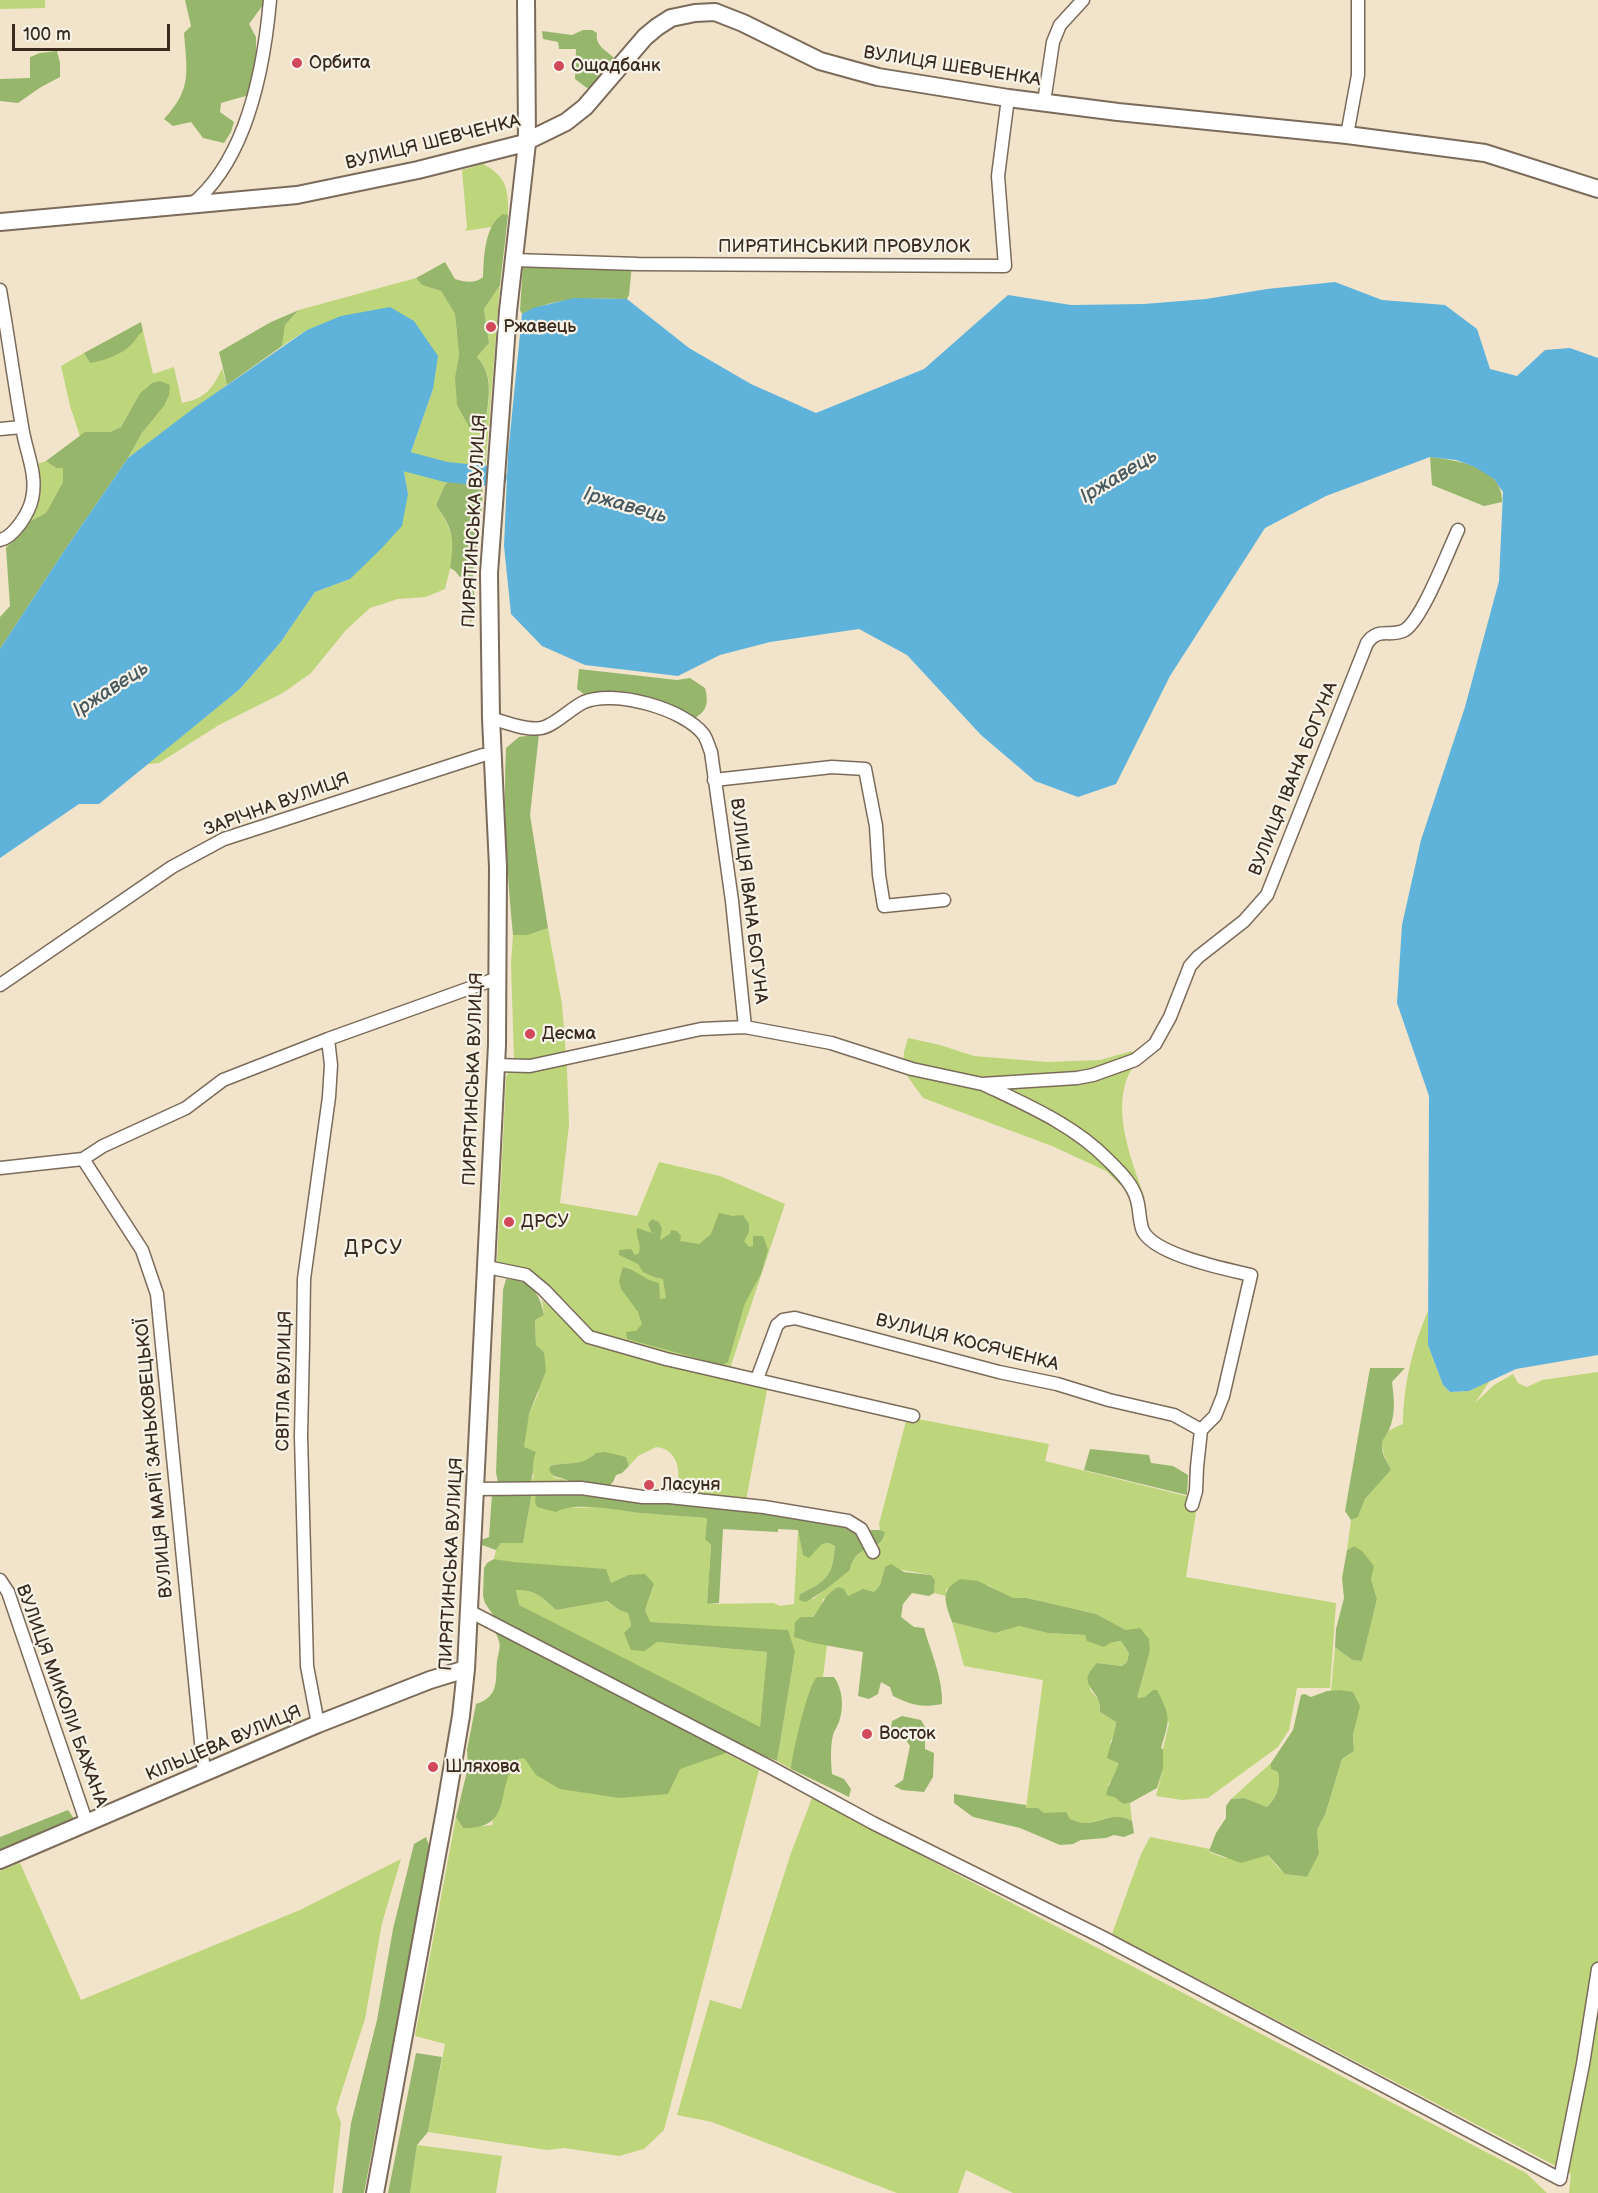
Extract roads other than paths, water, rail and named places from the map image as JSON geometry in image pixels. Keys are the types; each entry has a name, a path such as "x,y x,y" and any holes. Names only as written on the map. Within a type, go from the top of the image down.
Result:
{"street":[{"path":"191,204 208,191 242,131 254,99 264,54 270,0"},
{"name":"ПИРЯТИНСЬКА ВУЛИЦЯ","path":"375,2193 405,2040 445,1811 461,1716 466,1669 487,1267 498,978 498,867 491,718 489,573 507,311 527,142 526,0"},
{"path":"1044,102 1053,42 1060,25 1083,0"},
{"path":"1347,135 1358,75 1358,0"},
{"name":"ВУЛИЦЯ ШЕВЧЕНКА","path":"0,222 297,195 418,170 527,142 566,122 585,107 645,37 670,18 715,12 820,61 878,78 1119,112 1347,135 1485,153 1598,189"},
{"name":"ПИРЯТИНСЬКИЙ ПРОВУЛОК","path":"514,261 1005,266 998,176 1008,98"},
{"path":"0,290 22,427 32,467 32,499 21,524 8,538 0,540"},
{"path":"0,429 22,427"},
{"name":"ВУЛИЦЯ ІВАНА БОГУНА","path":"982,1084 1093,1075 1135,1060 1155,1044 1170,1017 1190,966 1244,921 1267,895 1367,643 1378,633 1404,631 1410,625 1422,607 1458,530"},
{"name":"ВУЛИЦЯ ІВАНА БОГУНА","path":"491,718 511,725 541,728 585,702 602,698 650,703 678,714 704,735 711,752 732,901 745,1027"},
{"name":"ЗАРІЧНА ВУЛИЦЯ","path":"0,985 172,867 224,839 483,755 493,754"},
{"name":"ВУЛИЦЯ ІВАНА БОГУНА","path":"714,780 832,767 865,769 876,826 879,875 884,906 944,900"},
{"path":"0,1168 83,1159 103,1146 186,1108 223,1080 328,1039 498,978"},
{"name":"ВУЛИЦЯ ІВАНА БОГУНА","path":"496,1065 530,1066 700,1029 745,1027 831,1043 912,1069 982,1084 1040,1112 1089,1141 1133,1188 1138,1202 1142,1230 1148,1239 1177,1254 1212,1266 1251,1275 1224,1396 1215,1416 1201,1430"},
{"name":"СВІТЛА ВУЛИЦЯ","path":"318,1725 307,1666 301,1436 304,1279 329,1097 331,1065 328,1039"},
{"name":"ВУЛИЦЯ МАРІЇ ЗАНЬКОВЕЦЬКОЇ","path":"83,1159 142,1250 157,1294 204,1773"},
{"path":"487,1267 526,1275 544,1290 589,1337 666,1359 914,1416"},
{"name":"ВУЛИЦЯ КОСЯЧЕНКА","path":"757,1379 777,1325 783,1320 795,1317 999,1372 1057,1384 1109,1400 1174,1415 1201,1430"},
{"path":"1192,1505 1197,1491 1201,1430"},
{"path":"476,1489 581,1488 643,1497 669,1497 764,1507 848,1521 861,1529 873,1552"},
{"name":"ВУЛИЦЯ МИКОЛИ БАЖАНА","path":"0,1580 8,1592 87,1824"},
{"path":"469,1611 862,1817 1111,1941 1560,2179 1583,2064 1598,1969"},
{"name":"КІЛЬЦЕВА ВУЛИЦЯ","path":"0,1860 318,1725 430,1680 466,1669"}],"water":[{"path":"1335,282 1382,300 1445,305 1477,329 1490,369 1517,376 1545,350 1570,348 1598,358 1598,1355 1516,1369 1469,1391 1450,1392 1443,1385 1428,1345 1429,1096 1397,1003 1402,925 1421,840 1465,707 1499,581 1503,492 1494,479 1475,467 1456,460 1430,457 1326,496 1265,528 1170,676 1116,784 1078,797 1035,781 981,735 907,655 859,629 770,642 720,655 678,676 585,665 542,646 511,614 504,546 508,454 522,314 533,308 574,298 627,299 689,348 751,384 816,413 924,369 1008,295 1071,305 1144,304 1206,299 1267,289"},
{"path":"390,307 414,321 438,356 433,389 404,472 408,494 402,526 350,579 315,592 280,643 240,689 99,804 79,804 0,858 0,649 128,458 194,408 307,330 341,316"}],"waterway":[{"name":"Іржавець","path":"382,455 446,472 497,477"}],"place":[{"name":"Орбита","path":"297,63"},
{"name":"Ощадбанк","path":"559,66"},
{"name":"Ржавець","path":"491,327"},
{"name":"Десма","path":"530,1034"},
{"name":"ДРСУ","path":"509,1222"},
{"name":"Ласуня","path":"649,1485"},
{"name":"Восток","path":"867,1734"},
{"name":"Шляхова","path":"433,1767"}],"district":[{"name":"ДРСУ","path":"374,1249"}]}
